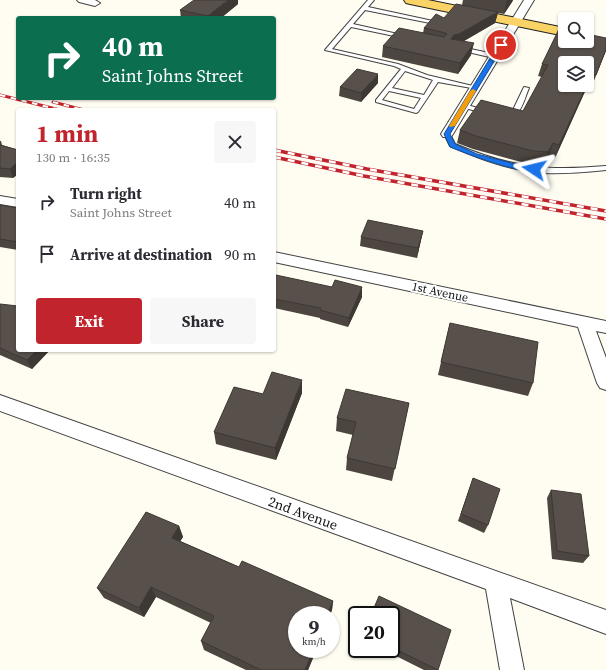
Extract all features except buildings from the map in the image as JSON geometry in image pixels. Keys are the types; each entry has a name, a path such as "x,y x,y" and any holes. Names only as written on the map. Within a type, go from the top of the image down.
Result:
{"main road":[{"path":"410,0 558,31"}],"street":[{"path":"82,0 95,3"},
{"path":"447,134 529,0"},
{"path":"0,200 16,203"},
{"name":"1st Avenue","path":"276,257 606,327"},
{"path":"585,323 606,383"},
{"name":"2nd Avenue","path":"0,404 606,622"},
{"path":"496,583 512,670"}],"lane":[{"path":"372,0 328,50 396,65 404,69 438,79 475,88"},
{"path":"364,8 430,22"},
{"path":"351,25 411,38"},
{"path":"455,48 494,56"},
{"path":"404,69 378,101 416,111 438,79"},
{"path":"499,115 507,116 515,113 526,88"},
{"path":"389,89 425,97"},
{"path":"464,106 492,113"},
{"path":"447,134 452,145 475,155 523,168 546,170 606,168"}],"railway":[{"path":"0,95 16,99"},
{"path":"20,100 52,108"},
{"path":"53,102 76,108"},
{"path":"276,150 367,169 606,211"},
{"path":"276,157 364,176 606,219"}],"slow traffic":[{"path":"452,126 473,91"}],"route":[{"path":"501,45 447,134 452,145 475,155 523,168 534,169"}]}
